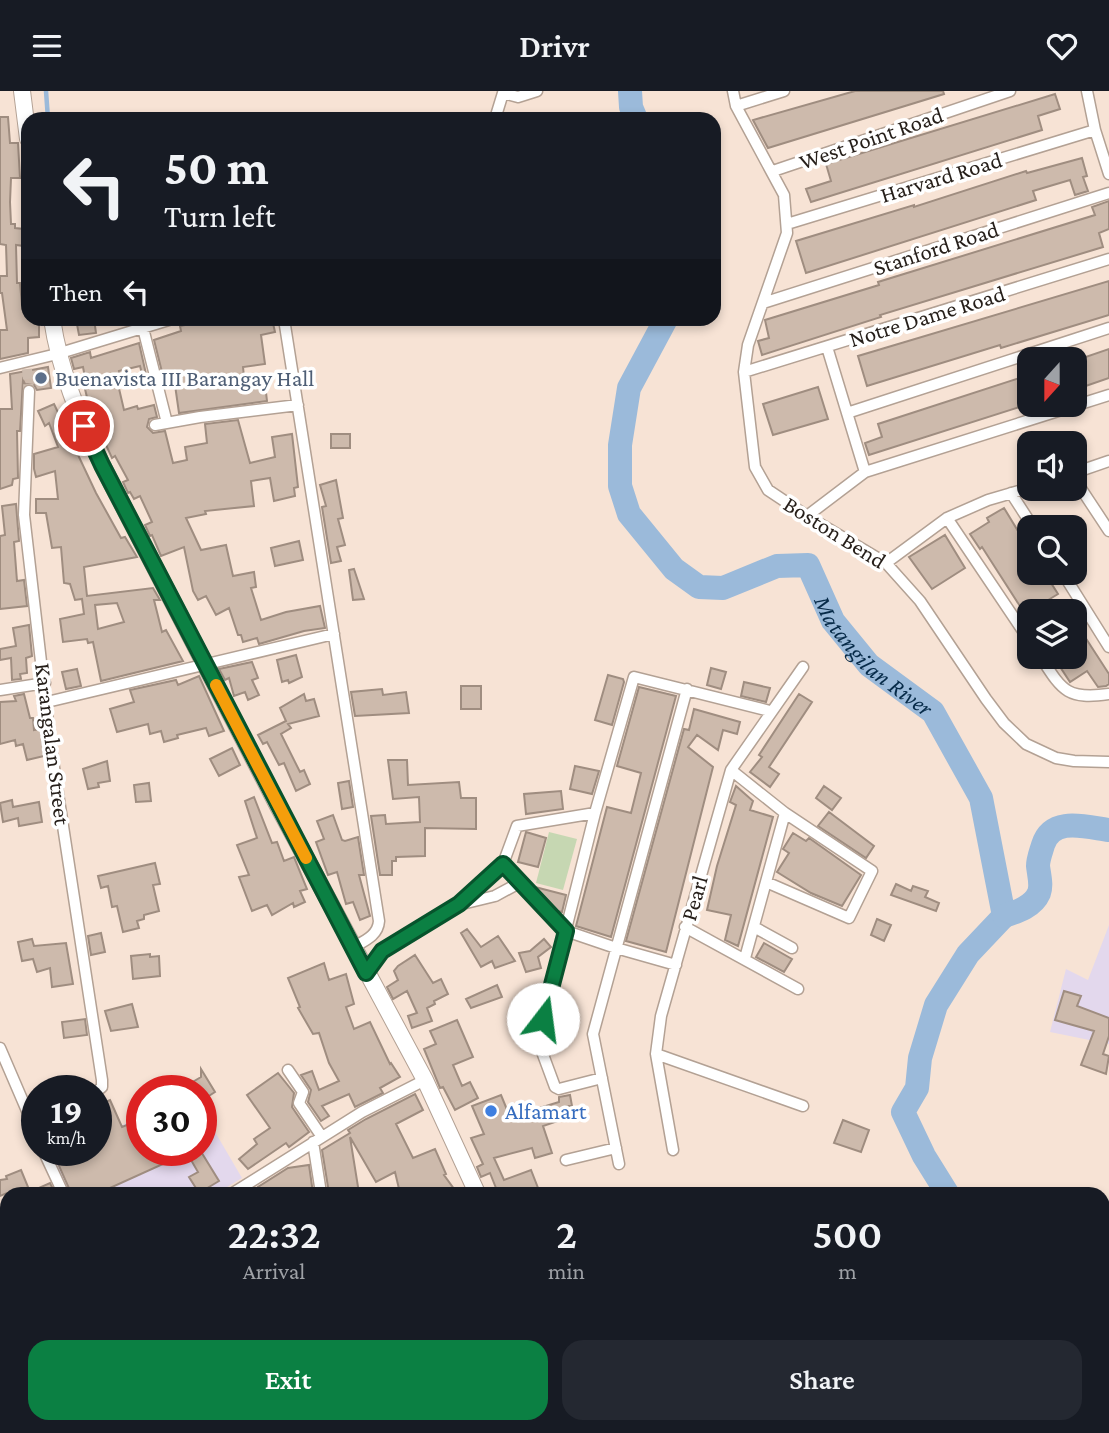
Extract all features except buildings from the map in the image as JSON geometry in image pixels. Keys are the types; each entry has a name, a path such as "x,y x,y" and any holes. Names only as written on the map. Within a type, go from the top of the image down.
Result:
{"main road":[{"path":"22,91 25,112"},
{"path":"53,326 57,354 75,407 102,465 352,947 425,1080 474,1187"}],"street":[{"path":"497,112 503,93 518,97 537,91"},
{"name":"Boston Bend","path":"733,91 736,106 784,195 788,233 748,345 744,372 755,467 768,490 886,563 908,585 992,707 1026,744 1056,758 1109,762"},
{"path":"736,106 784,91"},
{"name":"West Point Road","path":"773,171 1010,91"},
{"path":"1087,91 1109,174"},
{"name":"Harvard Road","path":"787,224 1095,129"},
{"name":"Stanford Road","path":"763,303 1109,193"},
{"name":"Notre Dame Road","path":"744,372 1109,260"},
{"path":"0,369 26,365 149,326"},
{"path":"285,326 379,922 373,935 352,947"},
{"path":"143,328 161,424 298,405"},
{"path":"847,413 1109,328"},
{"path":"827,347 865,472"},
{"name":"Karangalan Street","path":"29,391 24,515 51,748 101,1075"},
{"path":"807,516 865,472 1109,395"},
{"path":"1087,470 1109,461"},
{"path":"886,563 947,518 988,500 1017,492"},
{"path":"1012,493 1026,515"},
{"path":"1087,495 1109,530"},
{"path":"947,518 1017,622"},
{"path":"1070,585 1109,647"},
{"path":"47,702 334,635"},
{"name":"Pearl","path":"673,1150 656,1054 661,1016 731,770 803,667"},
{"path":"1049,669 1065,689 1076,696 1109,694"},
{"path":"602,1078 559,1089 555,1087 538,1041 595,813 634,677 770,711"},
{"path":"0,690 45,683"},
{"path":"619,1164 593,1034 687,689"},
{"path":"731,770 785,813 872,871 849,918 766,882"},
{"path":"366,973 382,951 459,904 503,864 517,826 595,813"},
{"path":"746,958 785,813"},
{"path":"503,864 566,931 676,965"},
{"path":"459,904 495,896 521,883"},
{"path":"685,927 746,958 798,989"},
{"path":"754,927 792,949"},
{"path":"0,1048 21,1092"},
{"path":"656,1054 803,1106"},
{"path":"288,1070 303,1092 299,1103 317,1140 321,1187"},
{"path":"243,1187 362,1112 425,1080"},
{"path":"566,1160 616,1148"},
{"path":"50,1166 60,1187"}],"shaded area":[{"path":"1109,925 1109,1044 1050,1032 1066,969 1088,980"},
{"path":"126,1123 126,1166 217,1166 217,1135 242,1178 227,1187 65,1187 55,1166 112,1166 112,1130"}],"green space":[{"path":"549,832 577,839 563,890 536,883"}],"waterway":[{"path":"46,91 48,112"},
{"name":"Matangilan River","path":"630,91 633,112"},
{"name":"Matangilan River","path":"662,326 629,388 620,445 620,486 629,514 674,569 699,587 723,588 777,566 808,565 833,621 869,665 933,712 981,798 1004,916 968,954 936,1005 920,1058 917,1088 903,1112 924,1156 943,1187"},
{"path":"1004,916 1024,908 1033,902 1039,893 1039,858 1047,836 1054,830 1071,825 1109,830"}],"tunnel":[{"path":"27,369 29,391"}],"slow traffic":[{"path":"216,685 306,858"}],"place":[{"name":"Buenavista III Barangay Hall","path":"41,378"},
{"name":"Alfamart","path":"491,1111"}],"route":[{"path":"84,426 366,973 382,951 459,904 503,864 566,931 543,1019"}]}
